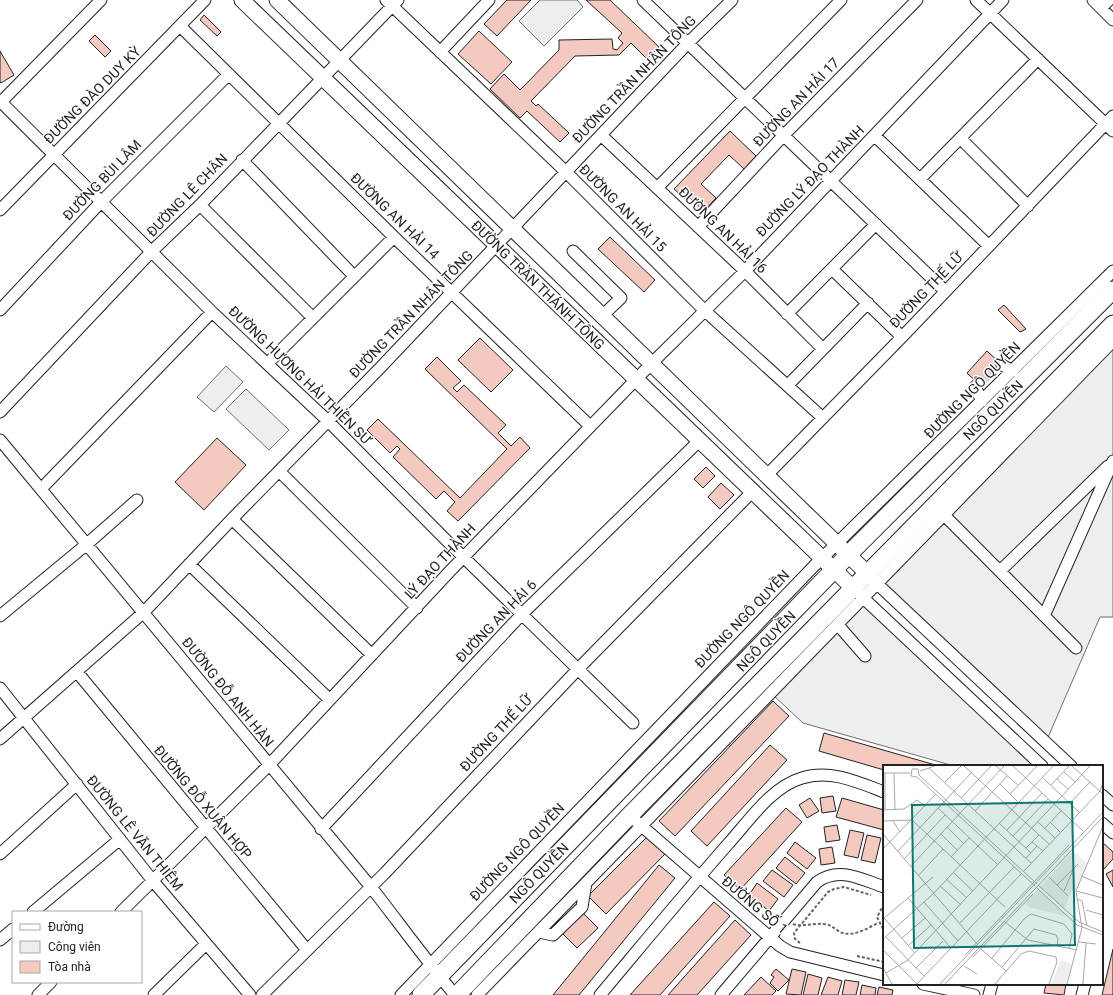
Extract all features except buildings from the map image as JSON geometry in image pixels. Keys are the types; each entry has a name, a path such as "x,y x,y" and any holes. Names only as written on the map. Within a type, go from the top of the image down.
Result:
{"highway":[{"name":"NGÔ QUYỀN","path":"421,995 435,970 1113,290"},
{"name":"NGÔ QUYỀN","path":"456,995 551,908 872,579 1113,324"}],"main road":[{"name":"ĐƯỜNG TRẦN THÁNH TÔNG","path":"242,0 858,593"},
{"name":"ĐƯỜNG TRẦN THÁNH TÔNG","path":"277,0 837,543 872,579"}],"street":[{"name":"ĐƯỜNG ĐÀO DUY KỲ","path":"0,210 205,0"},
{"path":"440,52 489,0"},
{"path":"643,0 945,291"},
{"name":"ĐƯỜNG TRẦN NHÂN TÔNG","path":"0,739 144,612 497,245 688,43 732,0"},
{"path":"657,188 842,0"},
{"name":"ĐƯỜNG AN HẢI 17","path":"698,227 784,135 917,0"},
{"path":"976,0 1110,124"},
{"name":"ĐƯỜNG LÝ ĐẠO THÀNH","path":"636,380 704,310 745,271 1003,0"},
{"path":"0,102 94,2"},
{"name":"ĐƯỜNG LÊ CHÂN","path":"0,412 151,252 200,205 392,2"},
{"name":"ĐƯỜNG AN HẢI 15","path":"392,2 440,52 566,172 704,310 823,418"},
{"path":"1101,3 1113,20"},
{"name":"ĐƯỜNG AN HẢI 14","path":"181,26 278,123 590,426"},
{"path":"920,180 1038,59"},
{"name":"ĐƯỜNG BÙI LÂM","path":"0,310 100,202 229,74"},
{"name":"ĐƯỜNG HƯƠNG HẢI THIỀN SƯ","path":"0,102 212,312 328,421 633,723"},
{"name":"ĐƯỜNG THẾ LỮ","path":"767,476 945,291 1110,124"},
{"name":"ĐƯỜNG AN HẢI 16","path":"601,135 745,271 823,349"},
{"path":"875,136 989,246"},
{"path":"961,139 1028,206"},
{"path":"242,160 354,276"},
{"path":"200,205 313,318"},
{"path":"788,314 876,224"},
{"path":"268,363 394,236"},
{"path":"573,251 620,298 602,316"},
{"path":"832,269 902,337"},
{"name":"ĐƯỜNG NGÔ QUYỀN","path":"401,995 435,970 822,558 1113,271"},
{"path":"788,386 868,303"},
{"path":"42,489 212,312"},
{"path":"1071,765 872,579 943,514 1113,341"},
{"path":"1002,365 1013,371"},
{"name":"LÝ ĐẠO THÀNH","path":"122,911 269,765 371,654 636,380"},
{"path":"978,384 975,387 982,401"},
{"name":"ĐƯỜNG ĐỖ ANH HÀN","path":"0,440 144,612 321,829 371,887 456,995"},
{"name":"ĐƯỜNG AN HẢI 6","path":"321,829 522,614 699,440"},
{"path":"1000,571 1113,461"},
{"path":"1044,616 1113,461"},
{"path":"279,471 417,608"},
{"name":"ĐƯỜNG THẾ LỮ","path":"262,995 371,887 579,668 753,492"},
{"path":"0,616 87,544 137,500"},
{"path":"943,514 1076,648"},
{"path":"232,519 371,654"},
{"path":"189,564 330,699"},
{"path":"477,995 539,932 551,908 586,883 636,821 838,625 858,593 1041,765"},
{"path":"838,625 865,656"},
{"name":"ĐƯỜNG ĐỖ XUÂN HỢP","path":"77,672 307,950"},
{"name":"ĐƯỜNG LÊ VĂN THIÊM","path":"0,688 153,881 250,995"},
{"path":"600,995 699,877 769,798 788,783 814,775 829,775 845,778 883,792"},
{"path":"0,854 77,784"},
{"path":"1103,796 1113,805"},
{"name":"ĐƯỜNG SỐ 1","path":"636,821 769,938 790,952 883,975"},
{"path":"1103,824 1113,833"},
{"path":"34,911 120,839"},
{"path":"721,995 817,882 831,874 850,875 881,892"},
{"path":"539,932 553,935 582,907 586,883"},
{"path":"551,908 566,922"},
{"path":"0,940 12,930"},
{"path":"154,995 206,944"},
{"path":"38,995 50,983"},
{"path":"928,985 974,995"},
{"path":"990,995 992,985"},
{"path":"1082,995 1085,985"}],"path":[{"path":"805,945 795,939 794,933 828,892 844,887 881,892"},
{"path":"883,906 877,917 878,923 883,930"},
{"path":"784,921 799,926 811,923 826,924 842,933 863,931 878,923"},
{"path":"854,956 883,962"}],"green space":[{"path":"540,0 577,0 583,7 544,46 519,21"},
{"path":"1113,341 1113,617 1100,617 1046,742 877,584"},
{"path":"226,366 243,382 214,412 197,397"},
{"path":"246,389 289,430 269,450 226,409"},
{"path":"863,598 1041,765 950,765 803,723 772,694"}],"tunnel":[{"path":"978,384 998,363 1002,365"}]}
